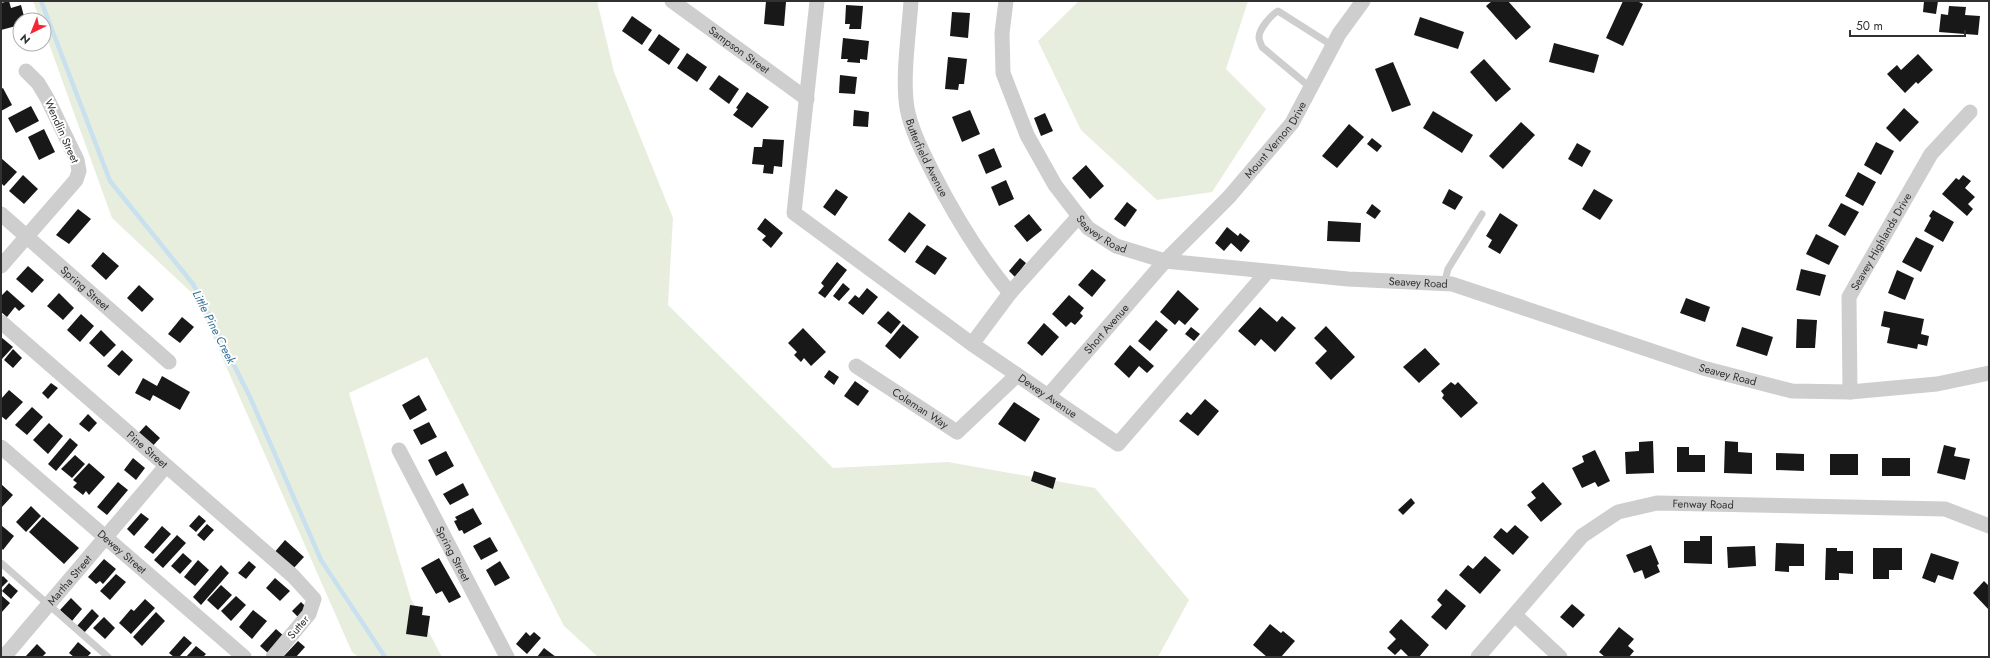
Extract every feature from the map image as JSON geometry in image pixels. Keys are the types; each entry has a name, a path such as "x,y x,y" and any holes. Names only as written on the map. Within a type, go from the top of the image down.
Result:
{"street":[{"name":"Sampson Street","path":"672,1 807,99"},
{"path":"807,99 818,1"},
{"name":"Butterfield Avenue","path":"911,1 906,84 907,108 913,127 923,153 953,212 987,266 1010,293"},
{"name":"Seavey Road","path":"1006,1 1002,33 1003,73 1027,135 1055,185 1088,228 1116,246 1165,261 1348,280 1452,284 1703,368 1792,391 1850,392 1937,384 1989,373"},
{"name":"Mount Vernon Drive","path":"1165,261 1229,197 1292,123 1333,46 1363,1"},
{"name":"Wendlin Street","path":"1,266 28,237 76,180 79,171 77,160 47,98 38,83 26,71"},
{"name":"Dewey Avenue","path":"807,99 794,213 1016,376 1118,444 1267,272"},
{"name":"Seavey Highlands Drive","path":"1850,392 1849,298 1931,154 1970,112"},
{"name":"Spring Street","path":"1,214 169,362"},
{"path":"972,344 1010,293 1079,216"},
{"name":"Short Avenue","path":"1048,396 1165,261"},
{"name":"Pine Street","path":"1,322 293,576"},
{"name":"Coleman Way","path":"856,366 957,432 1016,376"},
{"name":"Dewey Street","path":"1,447 244,657"},
{"name":"Spring Street","path":"399,450 507,657"},
{"name":"Martha Street","path":"4,657 104,537 166,466"},
{"name":"Fenway Road","path":"1478,657 1582,536 1618,512 1657,503 1945,509 1989,526"},
{"name":"Sutter","path":"273,657 310,614 314,599 293,576"},
{"path":"1515,615 1560,657"}],"lane":[{"path":"1311,88 1262,47 1259,37 1261,31 1273,14 1278,11 1333,46"},
{"path":"1444,284 1448,269 1482,214"},
{"path":"1,563 108,657"}],"green space":[{"path":"33,1 597,1 614,72 673,218 668,305 833,468 948,462 1095,488 1189,600 1158,657 598,657 564,626 427,357 349,393 411,599 442,657 358,657 352,652 195,296 112,218 52,52 52,12 37,12"},
{"path":"1079,1 1248,1 1226,69 1266,109 1212,192 1157,200 1081,130 1038,41"}],"building":[{"path":"9,1 11,8 21,5 23,12 12,12 12,27 1,30 1,3"},
{"path":"766,1 786,2 784,26 764,24"},
{"path":"1492,1 1508,1 1531,27 1516,40 1486,6"},
{"path":"1623,1 1637,1 1643,4 1623,46 1606,38"},
{"path":"1924,1 1938,1 1936,14 1923,12"},
{"path":"846,5 863,6 861,29 849,29 850,24 845,24"},
{"path":"1949,6 1966,7 1965,15 1980,16 1978,35 1939,32 1941,14 1948,15"},
{"path":"952,12 970,13 968,38 950,36"},
{"path":"632,16 652,30 642,45 622,31"},
{"path":"1420,17 1464,32 1458,49 1414,35"},
{"path":"659,34 680,49 669,65 648,50"},
{"path":"843,38 869,41 867,60 860,59 860,63 847,62 848,59 841,59"},
{"path":"1554,43 1599,55 1594,73 1549,62"},
{"path":"687,53 707,67 697,82 677,68"},
{"path":"1918,54 1933,70 1918,84 1916,82 1905,93 1887,74 1897,65 1901,70"},
{"path":"948,57 967,59 964,84 959,84 958,90 945,89"},
{"path":"1484,59 1511,89 1496,102 1470,72"},
{"path":"1393,62 1411,105 1392,112 1375,69"},
{"path":"719,75 739,89 729,104 709,89"},
{"path":"840,75 857,77 855,94 839,93"},
{"path":"3,88 12,105 1,111 1,89"},
{"path":"747,92 769,107 752,128 733,115"},
{"path":"31,106 39,121 16,133 8,118"},
{"path":"1904,108 1919,122 1900,142 1886,128"},
{"path":"854,110 869,112 868,127 853,126"},
{"path":"970,110 980,134 962,142 952,117"},
{"path":"1433,111 1473,135 1462,153 1423,128"},
{"path":"1045,113 1053,131 1041,136 1034,118"},
{"path":"1521,122 1535,135 1503,169 1489,156"},
{"path":"1349,124 1364,137 1337,168 1322,156"},
{"path":"44,129 55,152 39,160 28,137"},
{"path":"1372,138 1382,146 1377,152 1367,144"},
{"path":"763,139 784,140 782,167 774,166 773,174 763,173 764,165 752,164 754,147 762,147"},
{"path":"1876,142 1894,151 1881,175 1864,165"},
{"path":"1577,143 1591,151 1582,167 1568,159"},
{"path":"994,148 1002,167 986,174 978,155"},
{"path":"1,158 17,172 4,186 1,183"},
{"path":"1086,165 1104,186 1090,199 1072,178"},
{"path":"1858,172 1876,182 1863,206 1845,196"},
{"path":"23,175 38,189 24,204 9,191"},
{"path":"1963,175 1971,181 1965,188 1975,197 1968,204 1973,209 1967,216 1942,194 1956,178 1959,180"},
{"path":"1006,180 1014,199 999,206 991,187"},
{"path":"836,189 848,197 835,216 823,207"},
{"path":"1449,189 1463,197 1455,210 1442,203"},
{"path":"1594,189 1613,200 1600,220 1582,209"},
{"path":"1127,202 1137,210 1125,227 1114,219"},
{"path":"1841,203 1859,212 1845,236 1828,226"},
{"path":"1372,204 1381,211 1375,219 1366,213"},
{"path":"78,209 91,219 69,244 56,235"},
{"path":"1933,210 1954,222 1943,242 1924,231 1931,218 1929,216"},
{"path":"909,212 926,225 905,253 888,240"},
{"path":"1500,213 1518,225 1500,254 1488,247 1492,240 1486,236"},
{"path":"1029,214 1042,230 1027,242 1014,226"},
{"path":"765,218 783,233 771,248 762,240 766,236 757,229"},
{"path":"1328,221 1361,223 1360,242 1327,241"},
{"path":"1227,227 1238,236 1240,233 1250,241 1241,252 1231,243 1224,251 1215,243"},
{"path":"1816,234 1839,246 1829,265 1806,254"},
{"path":"1916,237 1934,246 1921,272 1902,262"},
{"path":"927,245 947,258 935,275 915,262"},
{"path":"103,252 119,266 106,280 91,266"},
{"path":"1020,258 1026,263 1015,277 1009,271"},
{"path":"837,262 847,270 825,298 818,293 824,286 821,283"},
{"path":"28,266 44,280 32,293 16,279"},
{"path":"1092,269 1106,280 1092,297 1078,285"},
{"path":"1801,269 1826,275 1820,296 1796,290"},
{"path":"1897,270 1914,278 1905,300 1888,293"},
{"path":"843,283 850,289 839,301 833,296"},
{"path":"139,285 154,299 142,312 127,298"},
{"path":"867,288 878,297 863,315 848,303 855,295 859,298"},
{"path":"7,290 25,306 19,311 15,307 7,317 1,312 1,296"},
{"path":"1178,290 1199,309 1185,325 1179,320 1175,325 1160,312"},
{"path":"59,293 74,308 63,320 47,306"},
{"path":"1069,295 1084,308 1080,313 1083,316 1075,325 1071,322 1066,327 1052,314"},
{"path":"1686,298 1710,307 1705,322 1680,313"},
{"path":"1260,307 1277,322 1282,316 1296,328 1275,352 1261,339 1255,346 1238,331"},
{"path":"888,311 901,322 891,334 877,323"},
{"path":"1884,311 1924,319 1921,334 1929,336 1927,346 1918,344 1917,349 1887,343 1890,328 1881,326"},
{"path":"81,314 94,326 80,342 67,330"},
{"path":"182,317 194,327 180,343 168,334"},
{"path":"1797,319 1817,320 1815,348 1796,348"},
{"path":"1156,320 1168,330 1150,351 1138,341"},
{"path":"1044,323 1059,337 1042,356 1027,343"},
{"path":"903,324 919,337 900,359 885,346"},
{"path":"1326,326 1355,357 1331,380 1315,363 1327,351 1314,338"},
{"path":"1191,327 1200,334 1194,341 1185,334"},
{"path":"1742,327 1773,337 1767,356 1736,346"},
{"path":"803,328 826,352 811,366 804,358 801,362 794,355 797,352 788,343"},
{"path":"101,330 116,345 104,357 89,343"},
{"path":"1,337 13,347 1,360"},
{"path":"1130,345 1154,366 1147,373 1139,366 1129,378 1114,364"},
{"path":"1425,348 1440,364 1419,383 1403,367"},
{"path":"13,349 22,358 13,368 4,360"},
{"path":"122,350 133,360 119,376 107,366"},
{"path":"829,370 839,377 834,385 824,377"},
{"path":"162,376 190,392 180,410 153,395 150,401 135,393 143,378 157,386"},
{"path":"855,381 869,391 858,406 844,396"},
{"path":"1451,382 1455,385 1458,382 1478,403 1461,418 1442,398 1444,395 1441,391"},
{"path":"51,383 58,388 48,399 42,393"},
{"path":"9,390 23,402 6,420 1,416 1,399"},
{"path":"419,395 427,410 410,420 402,405"},
{"path":"1205,399 1219,411 1198,436 1179,421 1187,412 1191,415"},
{"path":"1014,402 1040,419 1025,442 998,424"},
{"path":"32,407 43,417 27,435 15,425"},
{"path":"88,414 97,423 89,432 79,424"},
{"path":"429,422 437,437 421,445 413,430"},
{"path":"49,423 63,436 48,454 33,440"},
{"path":"146,425 160,438 149,450 135,437"},
{"path":"70,438 78,445 56,471 48,464"},
{"path":"1653,441 1654,473 1626,474 1625,452 1639,451 1639,442"},
{"path":"1725,441 1738,442 1738,452 1752,453 1752,474 1724,473"},
{"path":"1944,445 1956,448 1954,456 1970,459 1965,480 1937,473"},
{"path":"1677,447 1689,447 1689,455 1705,455 1705,472 1677,472"},
{"path":"1595,450 1610,481 1598,487 1595,482 1582,488 1572,468 1584,462 1582,456"},
{"path":"446,451 454,466 436,476 428,460"},
{"path":"1776,453 1804,454 1804,471 1776,470"},
{"path":"1830,454 1858,454 1858,475 1830,475"},
{"path":"75,455 85,464 72,478 61,469"},
{"path":"133,458 145,468 136,480 124,470"},
{"path":"1882,458 1910,458 1910,476 1882,476"},
{"path":"89,463 105,477 89,495 86,491 83,495 73,487 77,483 73,480"},
{"path":"1034,471 1056,478 1053,489 1031,481"},
{"path":"118,482 128,490 107,515 97,507"},
{"path":"1543,482 1562,504 1541,522 1527,505 1536,498 1531,492"},
{"path":"463,483 469,495 450,505 443,494"},
{"path":"1,484 13,495 1,508"},
{"path":"1411,498 1415,503 1403,515 1398,510"},
{"path":"31,506 41,516 26,532 16,522"},
{"path":"473,508 482,524 464,534 462,530 459,531 454,521 457,520 455,517"},
{"path":"141,513 149,519 134,536 127,529"},
{"path":"199,515 206,521 196,532 189,526"},
{"path":"43,517 79,548 64,564 29,532"},
{"path":"207,524 214,530 204,541 197,535"},
{"path":"1,525 14,536 3,550 1,548"},
{"path":"1515,525 1529,537 1513,555 1493,537 1501,528 1507,533"},
{"path":"162,526 171,534 153,554 144,547"},
{"path":"177,535 186,543 163,568 154,560"},
{"path":"1700,536 1712,536 1712,564 1684,563 1684,541 1700,541"},
{"path":"490,537 498,551 481,560 473,546"},
{"path":"285,540 304,557 292,570 273,554"},
{"path":"1776,543 1804,544 1804,566 1789,566 1789,572 1775,571"},
{"path":"1651,545 1659,564 1657,565 1660,572 1645,579 1642,570 1634,573 1626,555"},
{"path":"1755,546 1756,566 1728,568 1727,547"},
{"path":"1826,548 1837,548 1837,551 1853,551 1853,574 1839,573 1839,580 1825,580"},
{"path":"1873,548 1902,548 1902,570 1889,570 1889,579 1873,579"},
{"path":"183,553 192,561 180,574 171,566"},
{"path":"1931,553 1959,562 1953,580 1938,575 1935,583 1922,578"},
{"path":"1485,556 1501,570 1480,594 1459,575 1468,565 1473,569"},
{"path":"439,558 461,597 449,603 442,591 436,594 421,568"},
{"path":"104,559 116,569 103,584 100,581 96,584 88,577"},
{"path":"198,560 209,570 195,586 184,577"},
{"path":"249,561 256,567 246,579 238,573"},
{"path":"500,561 510,578 495,586 486,570"},
{"path":"221,565 229,573 201,605 193,597"},
{"path":"116,574 126,582 110,600 100,591"},
{"path":"3,576 8,581 1,588 1,578"},
{"path":"275,578 290,591 280,601 266,588"},
{"path":"1984,581 1989,586 1989,610 1973,593"},
{"path":"9,583 18,591 11,599 2,591"},
{"path":"221,585 232,595 218,610 207,600"},
{"path":"1446,589 1466,606 1446,630 1431,617 1442,605 1437,600"},
{"path":"1,595 10,603 1,613"},
{"path":"236,596 246,605 231,621 221,611"},
{"path":"71,598 82,609 72,621 60,610"},
{"path":"145,599 155,608 131,634 119,623 131,609 134,611"},
{"path":"301,602 308,609 299,618 292,611"},
{"path":"1572,604 1585,615 1573,628 1560,617"},
{"path":"410,605 423,607 422,615 430,616 427,637 406,634"},
{"path":"92,609 99,616 84,633 77,626"},
{"path":"253,610 267,621 252,639 239,627"},
{"path":"156,612 165,621 142,646 133,637"},
{"path":"104,617 115,628 105,639 93,628"},
{"path":"1401,619 1429,645 1419,657 1409,657 1401,649 1395,655 1387,648 1396,639 1389,632"},
{"path":"1270,624 1281,633 1283,631 1295,641 1281,657 1267,657 1253,645"},
{"path":"1619,627 1634,639 1628,646 1634,651 1629,657 1605,657 1599,652"},
{"path":"276,629 285,637 269,654 260,646"},
{"path":"526,632 530,636 534,632 541,638 527,654 516,644"},
{"path":"184,636 192,643 179,657 174,657 169,653"},
{"path":"298,641 305,647 296,657 283,657"},
{"path":"78,642 91,653 87,657 74,657 69,653"},
{"path":"37,644 46,653 42,657 25,657"},
{"path":"196,646 206,654 203,657 186,657"},
{"path":"544,648 556,657 537,657"}],"waterway":[{"name":"Little Pine Creek","path":"41,1 110,181 193,284 250,397 321,560 385,657"}]}
